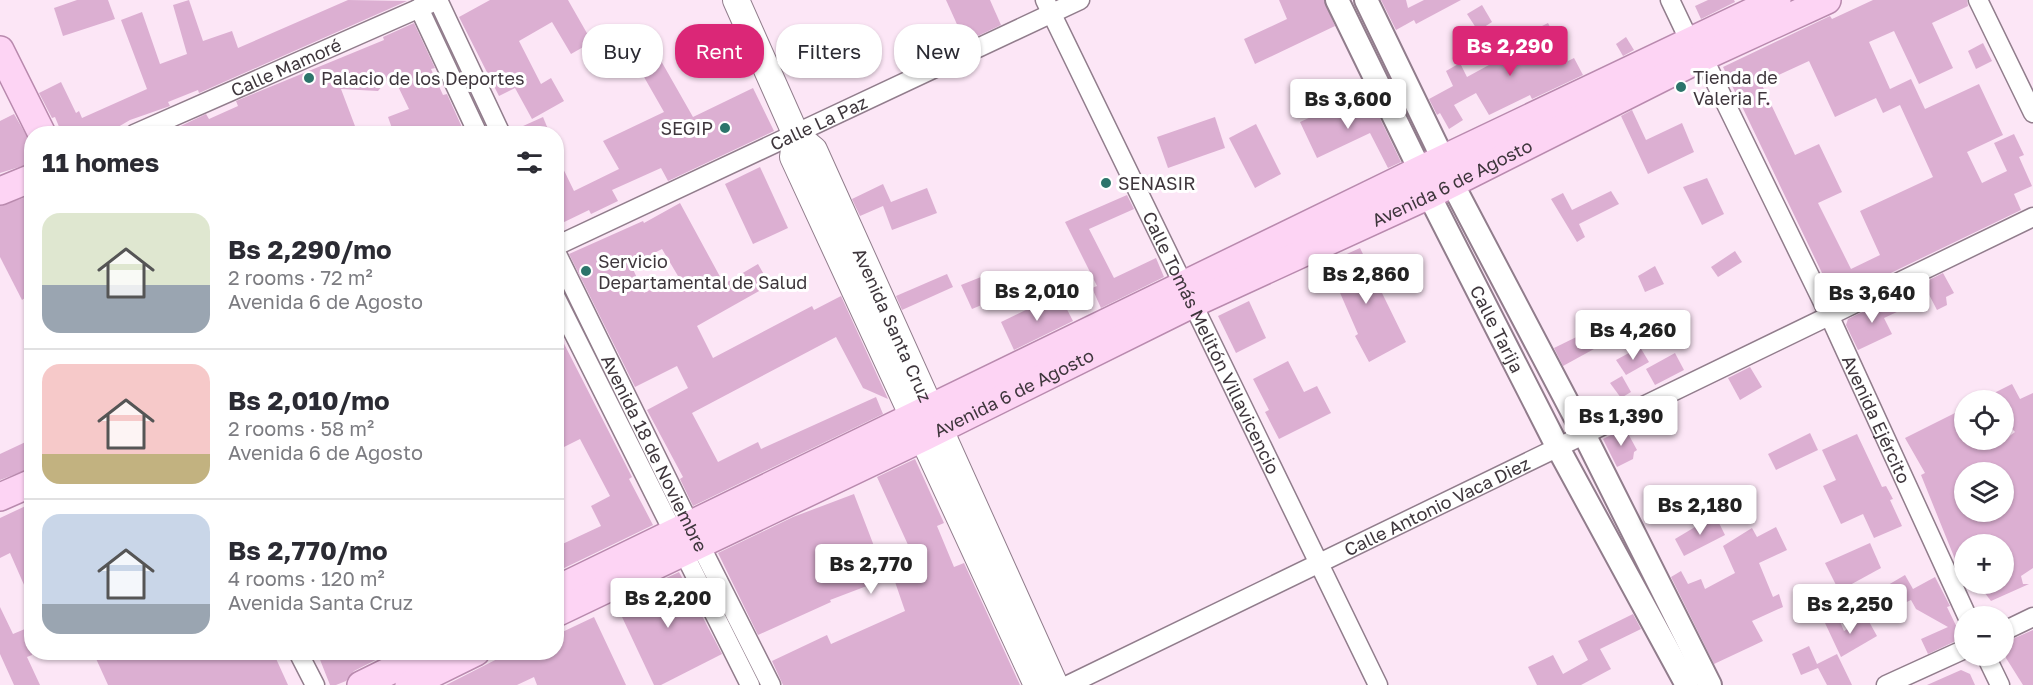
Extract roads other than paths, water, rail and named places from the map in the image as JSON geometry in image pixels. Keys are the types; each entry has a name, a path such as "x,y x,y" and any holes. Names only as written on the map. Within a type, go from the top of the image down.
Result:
{"main road":[{"name":"Avenida Santa Cruz","path":"736,0 796,135 814,150 1037,685"},
{"name":"Avenida 6 de Agosto","path":"564,587 687,538 928,423 1696,49 1777,0"},
{"name":"Avenida 6 de Agosto","path":"1696,49 1827,0"},
{"path":"0,50 38,126"},
{"path":"0,191 24,181"},
{"name":"Avenida Santa Cruz","path":"928,423 1054,685"},
{"path":"0,497 24,486"},
{"name":"Avenida 6 de Agosto","path":"564,608 687,538"},
{"path":"361,685 412,660"},
{"path":"409,685 460,660"}],"street":[{"name":"Calle Mamoré","path":"152,126 438,0"},
{"path":"438,0 497,126"},
{"name":"Calle La Paz","path":"564,242 796,135 1048,7 1080,0"},
{"name":"Calle Tarija","path":"1337,0 1584,434 1710,685"},
{"name":"Calle Tarija","path":"1366,0 1436,177 1558,448 1686,685"},
{"name":"Avenida Ejército","path":"1670,0 1829,315 1962,606"},
{"path":"1978,0 2033,113"},
{"name":"Calle Tomás Melitón Villavicencio","path":"1048,7 1190,294 1378,685"},
{"path":"419,8 474,126"},
{"name":"Calle Antonio Vaca Diez","path":"1068,685 2033,217"},
{"name":"Avenida 18 de Noviembre","path":"564,269 687,538 750,685"},
{"name":"Avenida 18 de Noviembre","path":"564,313 687,538 771,685"},
{"path":"2014,626 2033,617"},
{"path":"1886,685 1954,654"},
{"path":"302,660 315,685"},
{"path":"1991,666 2000,685"}],"place":[{"name":"Palacio de los Deportes","path":"309,78"},
{"name":"Tienda de Valeria F.","path":"1681,87"},
{"name":"SEGIP","path":"725,128"},
{"name":"SENASIR","path":"1106,183"},
{"name":"Servicio Departamental de Salud","path":"586,271"}]}
